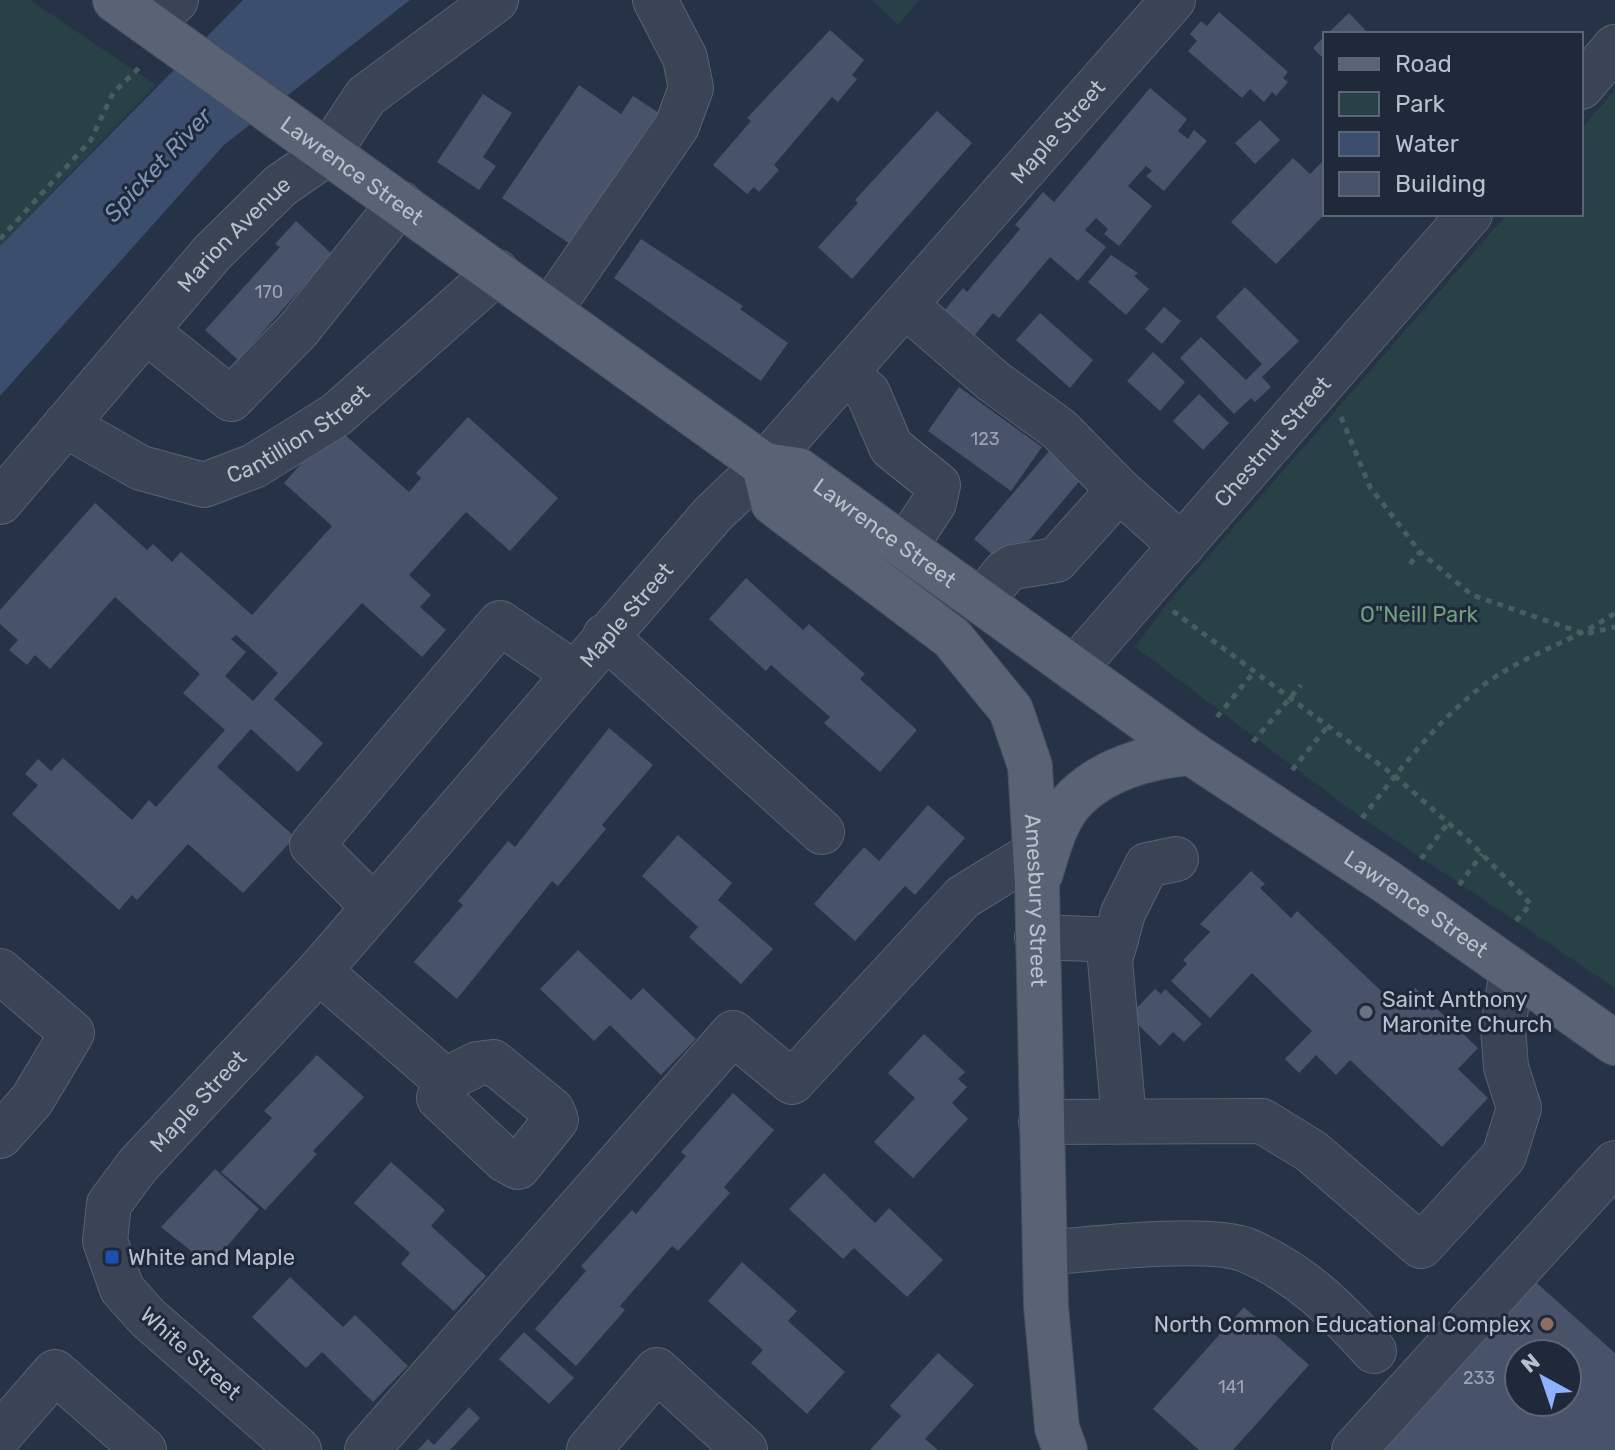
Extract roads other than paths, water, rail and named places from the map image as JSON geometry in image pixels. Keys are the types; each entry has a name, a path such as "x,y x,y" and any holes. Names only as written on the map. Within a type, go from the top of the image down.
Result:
{"main road":[{"name":"Lawrence Street","path":"152,27 764,465 798,470 1191,753 1387,882 1615,1043"},
{"name":"Amesbury Street","path":"764,465 773,503 952,638 1011,710 1030,766 1036,869 1045,1253 1057,1428 1065,1450"},
{"path":"1036,869 1070,804 1099,780 1133,764 1163,755 1191,753"}],"street":[{"name":"Marion Avenue","path":"0,502 212,253 280,186 329,152 366,96 496,0"},
{"path":"550,310 677,126 691,88 685,58 655,0"},
{"name":"Maple Street","path":"105,1241 109,1204 138,1165 319,971 605,636 712,515 764,465 1173,0"},
{"path":"1583,85 1615,47"},
{"path":"146,331 231,399 298,330 400,203"},
{"name":"Chestnut Street","path":"1074,669 1468,216"},
{"name":"Cantillion Street","path":"65,425 141,468 204,485 254,466 336,415 497,272"},
{"path":"905,305 993,381 1059,429 1119,490 1182,546"},
{"path":"845,373 868,393 891,447 938,485 934,503 905,547"},
{"path":"981,602 1004,573 1013,567 1056,560 1119,490"},
{"path":"374,907 312,845 500,623 574,673"},
{"path":"605,636 822,832"},
{"path":"1124,1120 1110,960 1123,913 1147,865 1176,859"},
{"path":"367,1450 733,1033 792,1082 963,897 1036,869"},
{"path":"1037,937 1116,940"},
{"path":"1041,1122 1262,1121 1311,1151 1421,1246 1504,1156 1519,1108 1506,1067 1503,1028 1512,970"},
{"path":"0,971 72,1033 32,1100 0,1136"},
{"path":"319,971 445,1080"},
{"path":"1354,1450 1615,1163"},
{"name":"White Street","path":"105,1241 122,1289 148,1318 299,1450"},
{"path":"1045,1253 1193,1244 1243,1249 1301,1279 1335,1308 1374,1351"},
{"path":"589,1450 657,1370 745,1450"},
{"path":"0,1435 55,1372 144,1450"}],"water":[{"name":"Spicket River","path":"243,0 410,0 224,145 0,396 0,246"}],"place":[{"name":"Saint Anthony Maronite Church","path":"1366,1012"},
{"name":"White and Maple","path":"112,1257"},
{"name":"North Common Educational Complex","path":"1547,1324"}],"park label":[{"name":"O\"Neill Park","path":"1419,614"}]}
